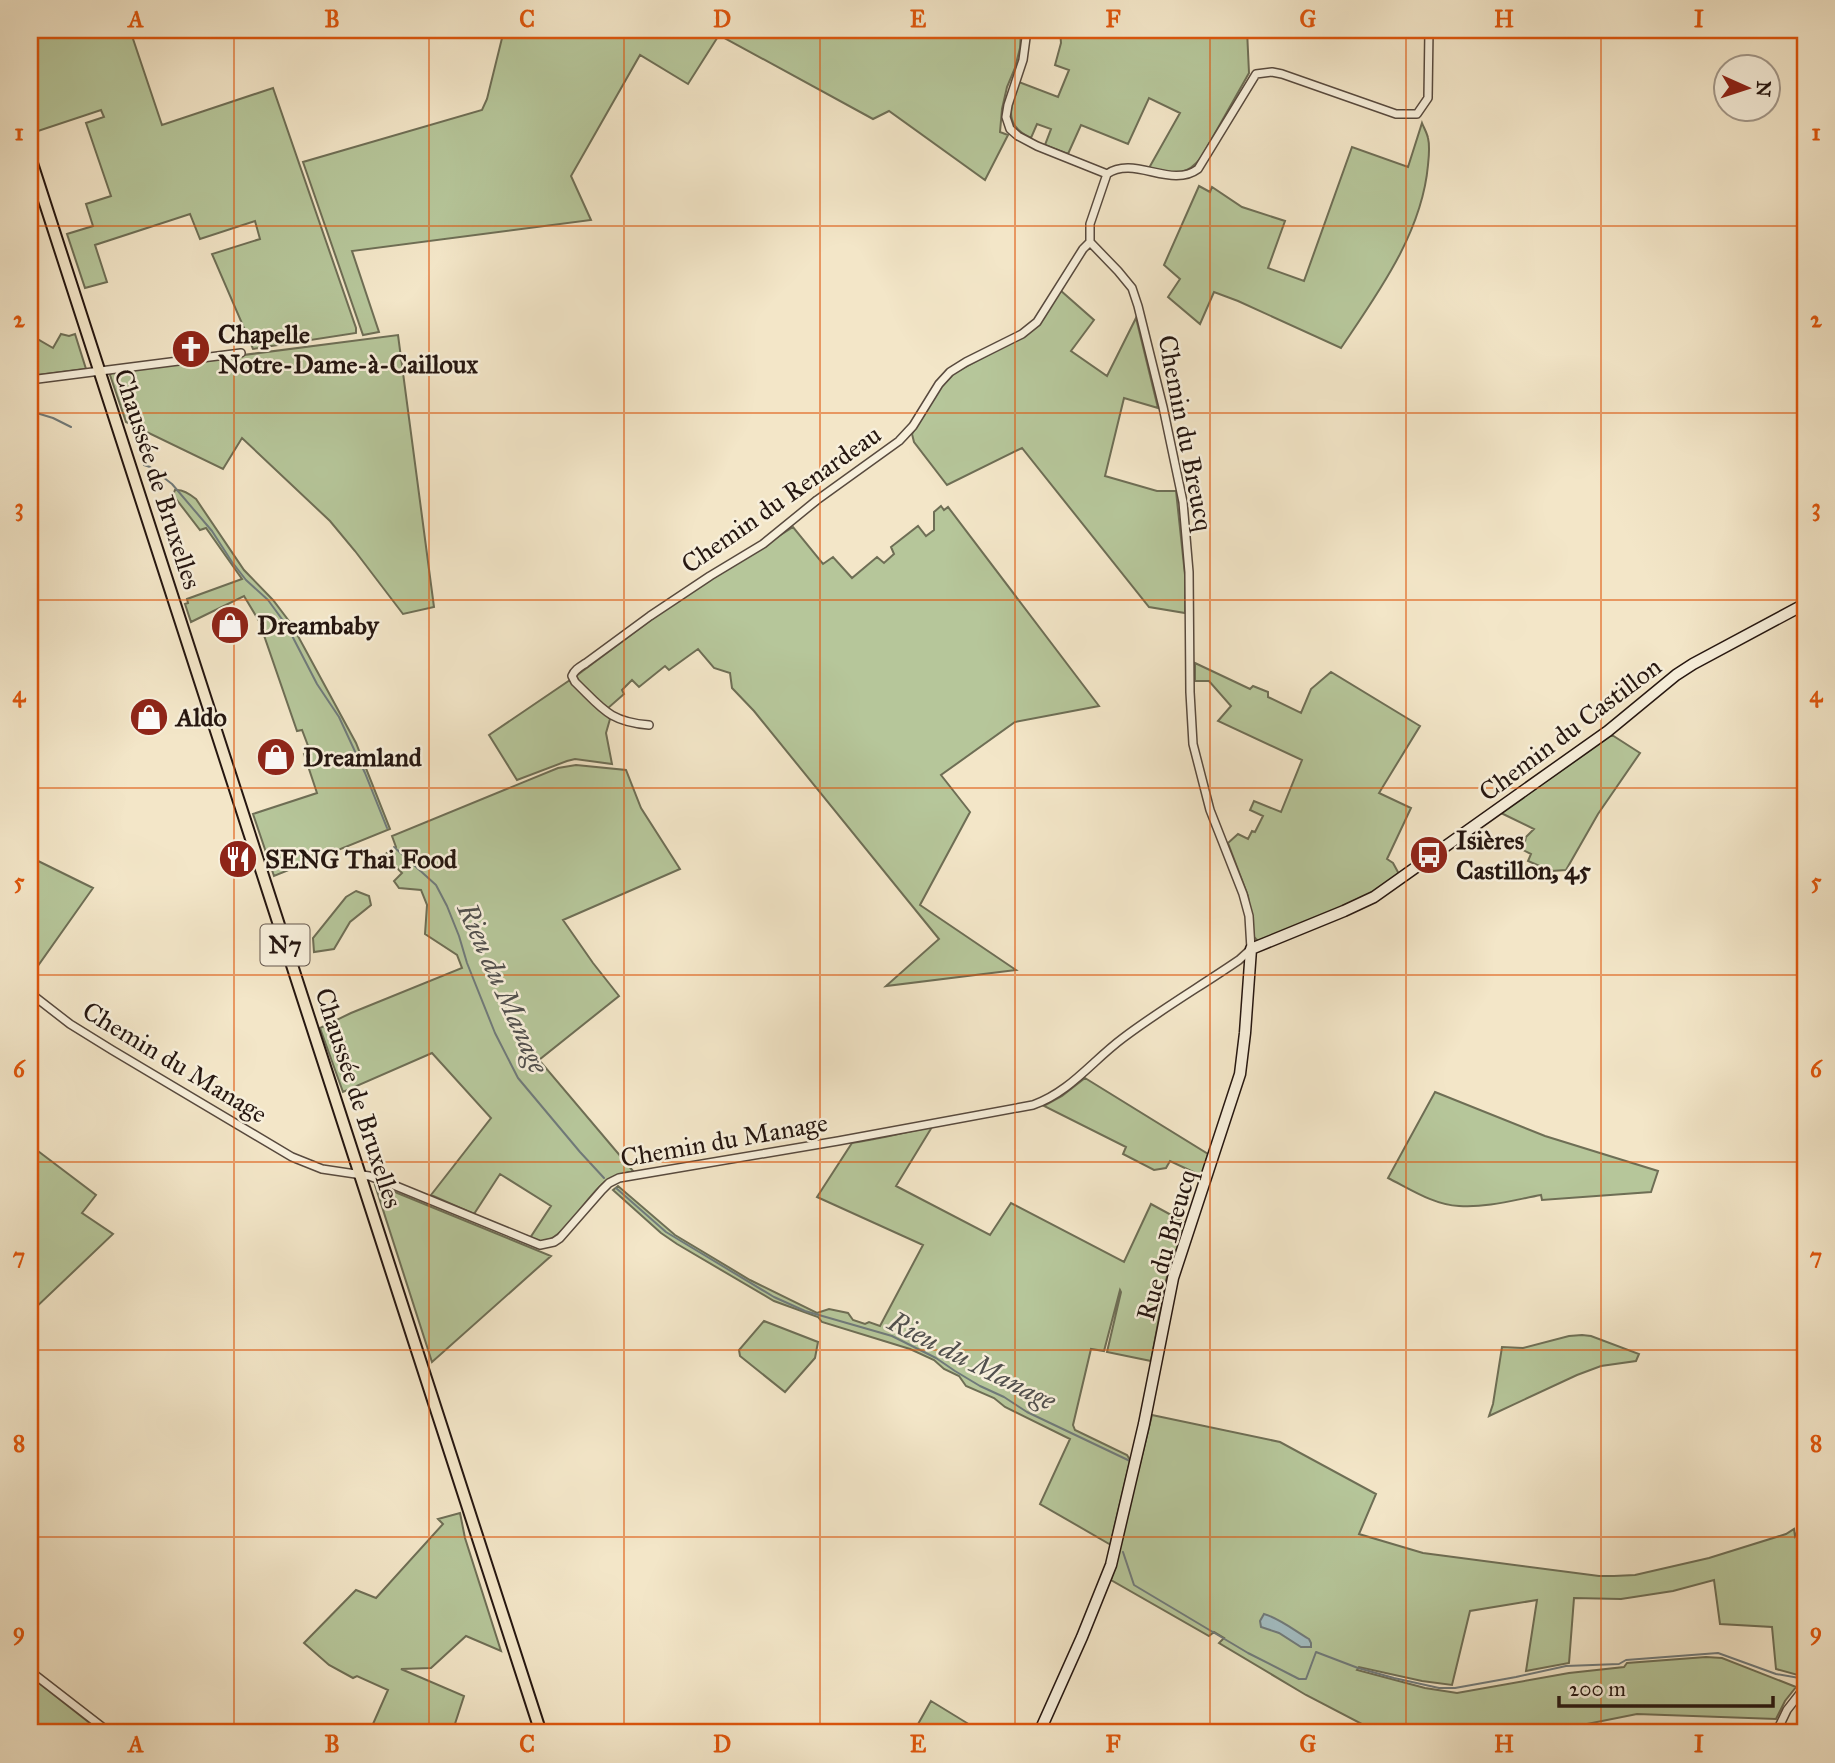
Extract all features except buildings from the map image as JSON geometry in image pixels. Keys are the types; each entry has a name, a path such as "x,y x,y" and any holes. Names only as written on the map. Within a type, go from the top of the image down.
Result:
{"main road":[{"name":"Chaussée de Bruxelles","path":"30,157 541,1733"}],"street":[{"path":"1027,30 1023,60 1007,105 1006,117 1010,129 1037,146 1107,174"},
{"path":"1090,242 1090,224 1107,174 1113,170 1129,168 1180,177 1191,175 1198,169 1256,75 1272,72 1396,114 1417,114 1428,97 1429,30"},
{"name":"Chemin du Renardeau","path":"649,725 630,724 611,716 575,682 572,676 574,672 659,610 763,544 817,500 899,441 913,426 939,384 950,372 1022,334 1037,322 1090,242"},
{"name":"Chemin du Breucq","path":"1090,242 1132,288 1177,469 1187,534 1191,720 1197,763"},
{"path":"30,380 241,353"},
{"name":"Chemin du Castillon","path":"1251,949 1374,897 1608,731 1676,675 1805,604"},
{"name":"Rue du Breucq","path":"1039,1733 1111,1565 1144,1424 1172,1278 1240,1074 1251,949 1248,916 1243,894 1210,810 1197,763"},
{"name":"Chemin du Manage","path":"30,993 70,1024 292,1157 322,1169 369,1176 527,1241 548,1245 560,1238 609,1183 619,1178 887,1132 1044,1101 1066,1088 1123,1037 1239,960 1251,949"},
{"path":"30,1671 110,1733"},
{"path":"1776,1733 1787,1710 1805,1688"}],"green space":[{"path":"30,30 130,30 162,125 273,88 356,333 253,349 212,254 260,239 255,221 200,239 190,214 95,245 107,282 85,288 67,234 93,226 86,204 111,196 86,123 104,117 101,110 32,133"},
{"path":"504,30 1021,32 1020,48 1002,109 1000,132 1008,135 985,180 889,111 873,119 719,35 688,84 640,55 571,176 591,220 352,251 379,332 363,335 303,162 482,110"},
{"path":"1060,30 1247,30 1249,73 1201,158 1189,169 1172,172 1149,168 1180,113 1149,98 1128,144 1081,125 1068,154 1045,145 1051,129 1037,124 1031,138 1016,127 1011,114 1019,82 1058,97 1069,70 1055,65 1061,43"},
{"path":"1422,123 1428,138 1429,155 1417,215 1383,284 1341,348 1214,292 1200,324 1168,297 1180,279 1164,265 1199,186 1210,192 1212,187 1242,207 1285,221 1268,268 1304,281 1352,147 1408,167"},
{"path":"1060,290 1094,320 1071,351 1107,376 1136,318 1158,408 1124,398 1105,476 1157,491 1176,491 1185,575 1185,613 1149,607 1022,448 947,485 914,442 912,434 940,388 954,373 1029,333 1037,326"},
{"path":"61,334 75,334 86,369 30,376 30,338 53,348"},
{"path":"398,335 434,607 403,614 330,521 242,438 223,469 126,422 110,375 112,372"},
{"path":"175,490 184,491 196,499 244,570 273,600 292,625 356,743 390,829 274,876 253,814 317,793 304,754 310,751 302,730 297,731 259,621 244,596 191,622 185,604 188,603 187,599 242,579 206,528 200,530 173,495"},
{"path":"941,506 944,510 948,507 1099,706 1015,722 941,775 970,812 920,905 1016,970 886,986 939,939 754,711 732,688 730,673 714,668 698,649 669,670 665,666 639,687 632,680 622,690 624,694 607,709 576,676 667,608 793,527 823,564 833,557 852,578 877,557 884,563 894,554 891,547 918,526 926,536 934,530 934,512"},
{"path":"1195,663 1250,689 1253,686 1268,692 1268,697 1301,713 1311,689 1331,672 1420,726 1379,793 1411,808 1387,859 1393,863 1399,874 1351,904 1258,941 1254,937 1248,896 1228,843 1238,834 1248,839 1252,831 1255,832 1263,816 1250,810 1254,801 1281,812 1302,760 1218,721 1231,706 1209,681 1195,681"},
{"path":"570,680 610,719 606,733 612,764 575,759 517,780 489,735"},
{"path":"1612,735 1640,753 1598,814 1566,870 1551,871 1528,861 1531,854 1523,850 1526,837 1534,829 1501,813"},
{"path":"576,765 626,770 641,808 680,869 563,920 619,996 539,1060 633,1171 607,1180 562,1231 544,1242 530,1238 551,1206 500,1174 474,1214 431,1195 491,1118 432,1053 343,1092 320,1028 462,968 457,955 425,934 427,905 421,890 399,888 394,881 402,873 384,855 396,847 392,836 558,768"},
{"path":"30,857 93,888 30,977"},
{"path":"356,891 369,896 371,905 350,922 334,949 314,952 313,938 346,897"},
{"path":"1085,1078 1208,1154 1202,1176 1170,1161 1166,1168 1154,1170 1123,1154 1126,1147 1044,1106"},
{"path":"1435,1092 1545,1136 1658,1171 1651,1192 1542,1200 1541,1195 1479,1206 1450,1205 1422,1196 1388,1178"},
{"path":"932,1127 896,1186 990,1235 1011,1203 1124,1262 1151,1204 1186,1223 1166,1280 1151,1361 1107,1352 1120,1290 1104,1351 1091,1349 1073,1425 1075,1430 1127,1455 1132,1463 1111,1545 1040,1504 1070,1439 966,1386 959,1376 944,1369 934,1360 910,1349 822,1322 818,1317 774,1301 661,1233 613,1190 618,1186 675,1235 750,1280 817,1313 829,1309 848,1313 853,1320 865,1324 869,1322 880,1326 923,1245 817,1197 852,1143"},
{"path":"30,1145 96,1195 82,1213 113,1234 30,1313"},
{"path":"375,1185 390,1190 551,1256 432,1362"},
{"path":"764,1321 818,1342 815,1358 785,1392 740,1356 739,1350"},
{"path":"1582,1335 1639,1354 1636,1361 1601,1366 1489,1416 1502,1347 1523,1348"},
{"path":"1152,1415 1280,1442 1376,1494 1359,1534 1423,1553 1599,1576 1635,1575 1709,1558 1786,1534 1794,1529 1795,1536 1805,1523 1805,1677 1776,1669 1772,1627 1720,1624 1714,1580 1673,1591 1621,1599 1574,1598 1569,1663 1526,1671 1537,1600 1470,1611 1452,1685 1359,1667 1357,1670 1425,1688 1457,1693 1569,1673 1624,1667 1627,1663 1706,1657 1722,1658 1796,1687 1776,1719 1637,1714 1542,1733 1379,1733 1306,1695 1219,1643 1224,1638 1214,1632 1209,1636 1111,1580"},
{"path":"460,1513 465,1538 501,1651 466,1636 431,1668 401,1669 464,1696 452,1733 369,1733 388,1690 357,1676 353,1678 329,1665 304,1643 356,1590 376,1598 443,1524 438,1519"},
{"path":"30,1676 96,1728 104,1733 30,1733"},
{"path":"931,1701 980,1731 979,1733 913,1733"}],"water":[{"path":"1264,1614 1309,1639 1311,1647 1301,1647 1279,1633 1261,1627 1260,1621"}],"waterway":[{"name":"Rieu du Manage","path":"30,411 71,427"},
{"name":"Rieu du Manage","path":"144,465 172,484 212,531 246,580 268,600 287,626 317,684 339,717 387,828"},
{"name":"Rieu du Manage","path":"394,847 436,885 459,936 495,1033 518,1078 604,1178"},
{"name":"Rieu du Manage","path":"616,1188 666,1232 774,1297 805,1311 892,1336 936,1358 1027,1412 1130,1461 1110,1546"},
{"name":"Rieu du Manage","path":"1123,1552 1134,1585 1248,1653 1299,1679 1306,1679 1316,1652 1358,1668 1439,1688 1455,1688 1566,1666 1619,1664 1626,1660 1718,1653 1776,1674 1805,1679"}],"place":[{"name":"Chapelle Notre-Dame-à-Cailloux","path":"191,349"},
{"name":"Dreambaby","path":"230,625"},
{"name":"Aldo","path":"149,717"},
{"name":"Dreamland","path":"276,757"},
{"name":"Isières Castillon, 45","path":"1429,855"},
{"name":"SENG Thai Food","path":"238,859"}]}
